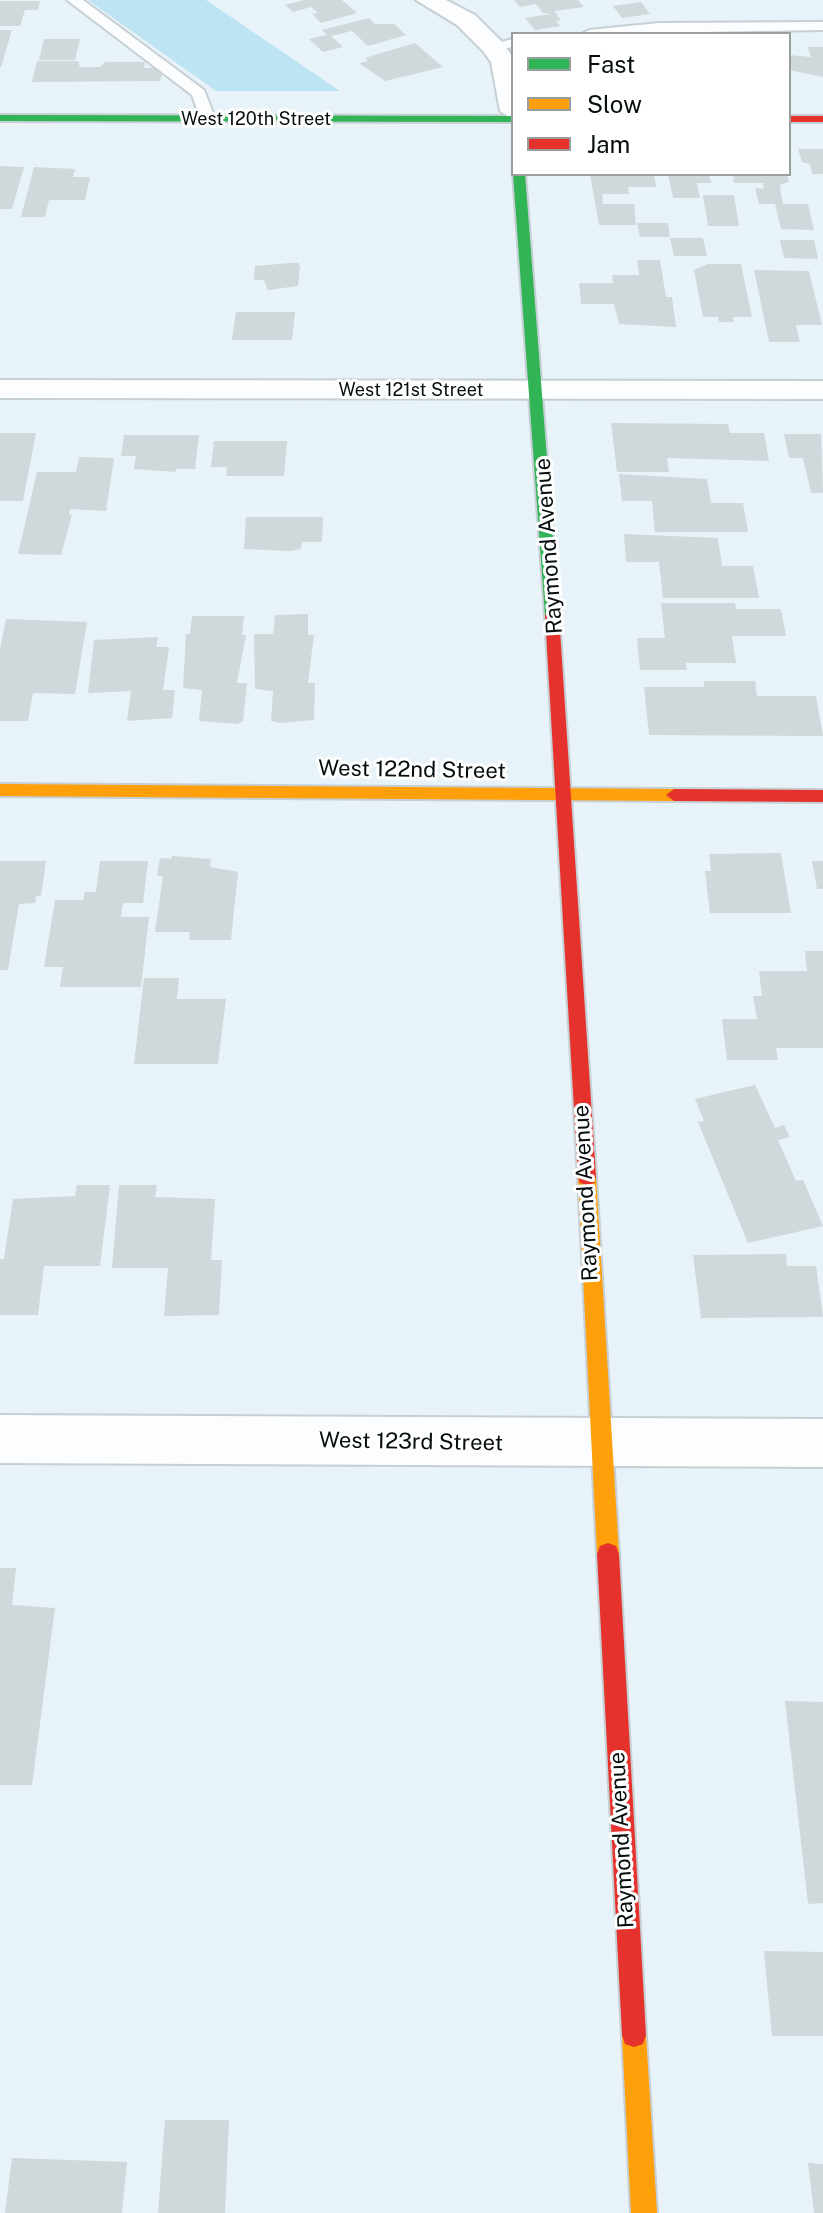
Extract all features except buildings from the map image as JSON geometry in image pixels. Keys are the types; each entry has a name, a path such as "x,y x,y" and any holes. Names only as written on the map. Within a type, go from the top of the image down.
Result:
{"street":[{"path":"428,0 466,20 503,45 511,100"},
{"name":"West 120th Street","path":"0,118 511,119"},
{"path":"791,119 823,119"},
{"name":"Raymond Avenue","path":"519,176 538,390 566,796 599,1444 644,2213"},
{"name":"West 121st Street","path":"0,389 823,390"},
{"name":"West 122nd Street","path":"0,790 823,796"},
{"name":"West 123rd Street","path":"0,1439 823,1443"}],"lane":[{"path":"74,0 199,93 207,118"},
{"path":"609,32 659,27 823,26"}],"shaded area":[{"path":"88,0 206,0 340,91 216,91"}],"traffic: fast":[{"path":"0,118 511,119"},
{"path":"519,176 552,615"}],"traffic: slow":[{"path":"0,790 674,795"},
{"path":"587,1177 608,1554"},
{"path":"634,2035 644,2213"}],"traffic: jam":[{"path":"791,119 823,119"},
{"path":"552,615 587,1177"},
{"path":"674,795 823,796"},
{"path":"608,1554 634,2035"}]}
